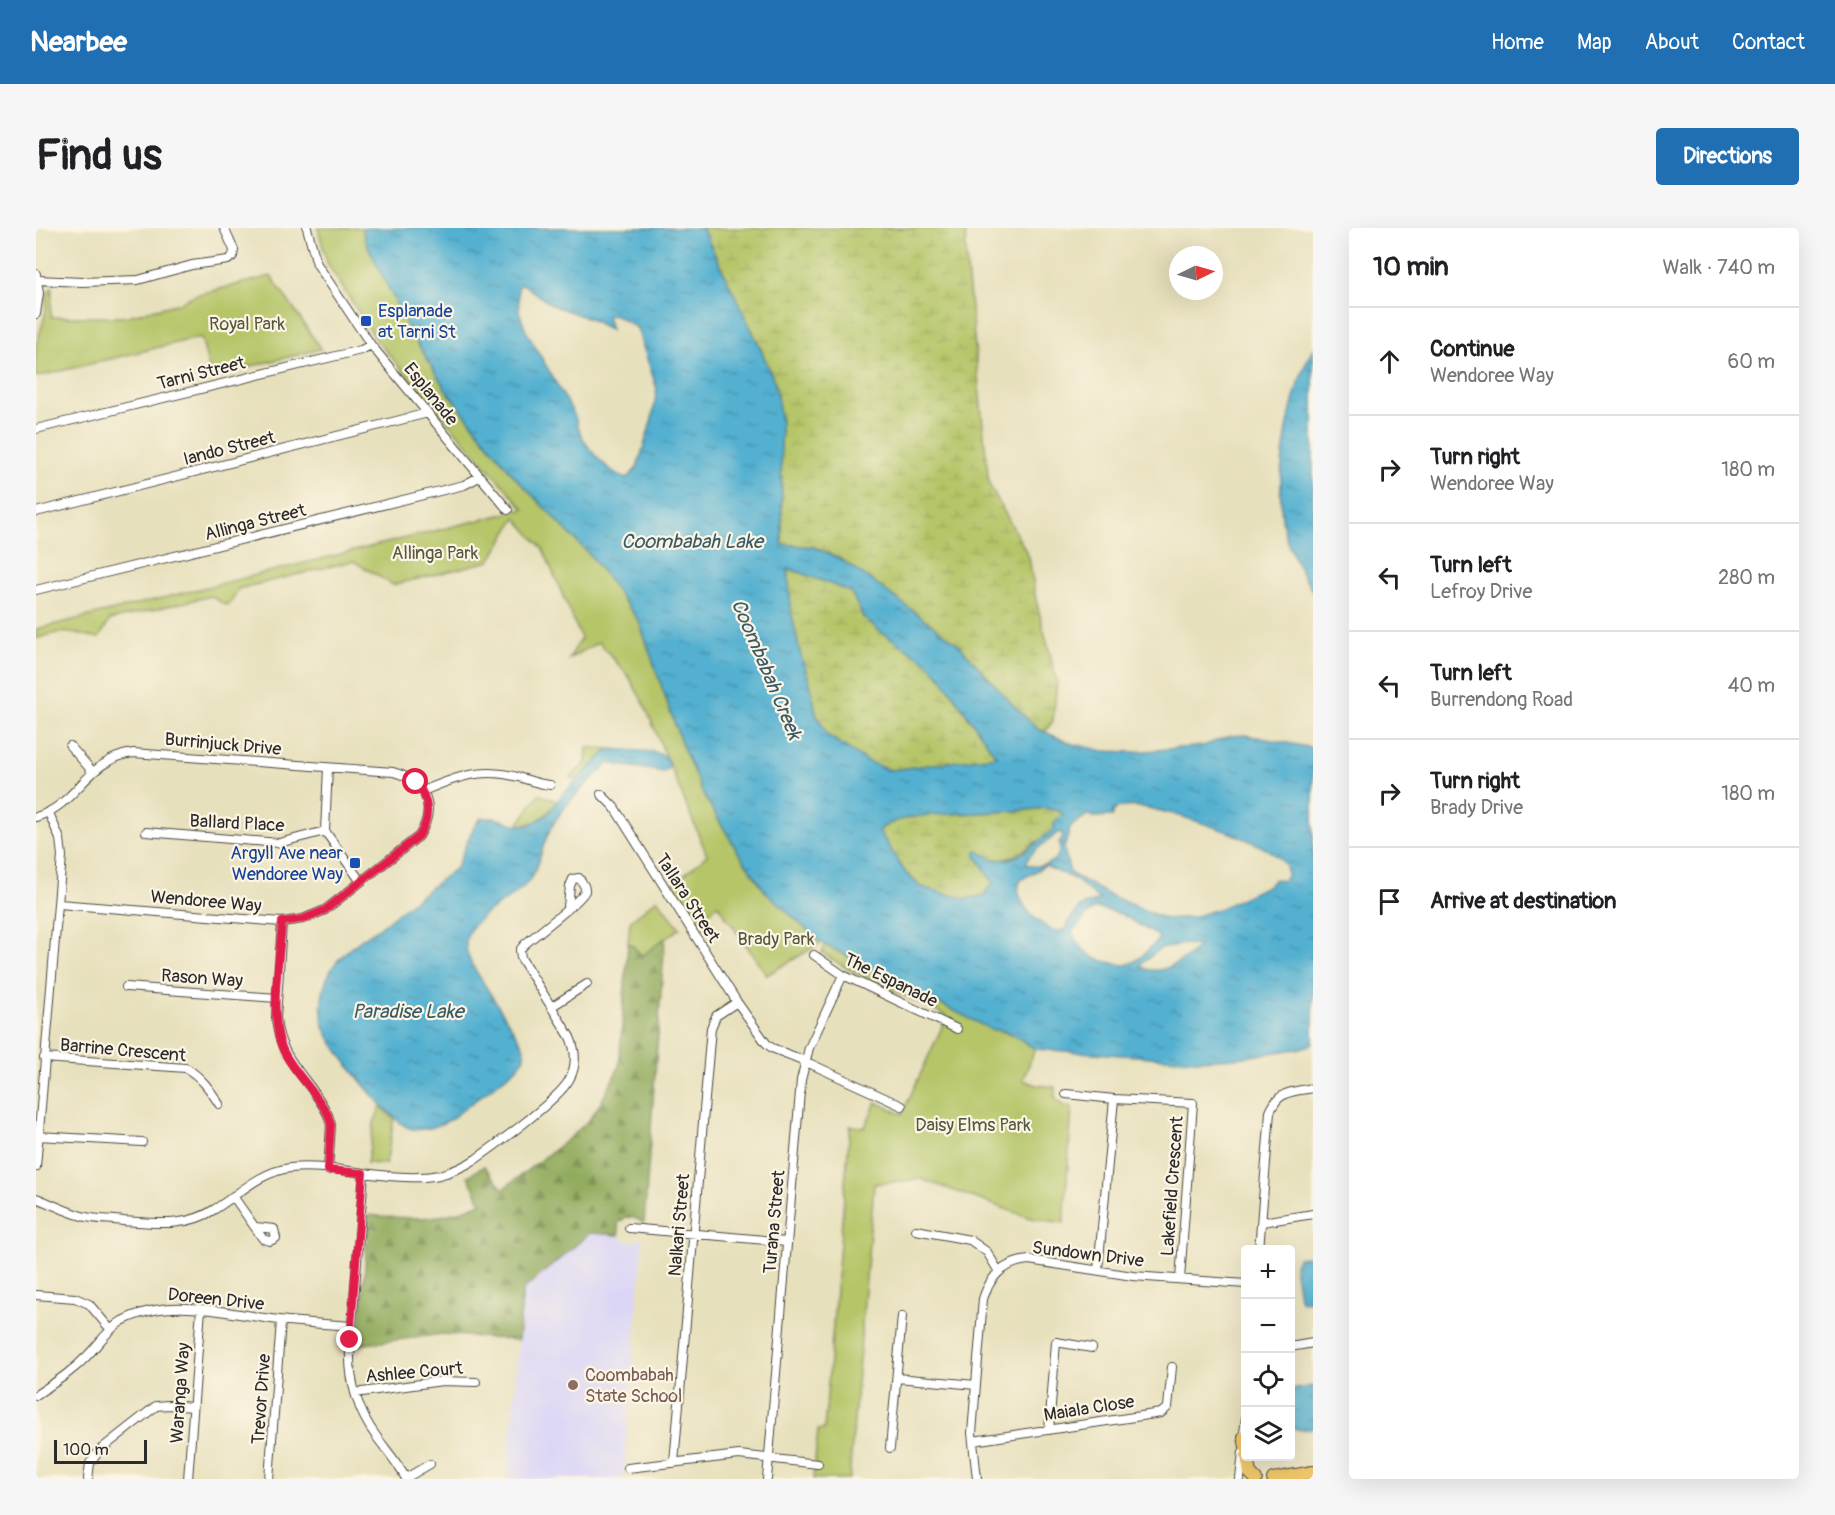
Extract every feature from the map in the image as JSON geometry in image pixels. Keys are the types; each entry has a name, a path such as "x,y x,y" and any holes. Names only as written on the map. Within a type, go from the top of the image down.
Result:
{"main road":[{"path":"1248,1461 1250,1473 1256,1479"},
{"path":"1273,1479 1313,1472"}],"street":[{"path":"36,314 37,277 81,282 138,280 192,265 228,260 233,256 234,250 224,228"},
{"name":"Esplanade","path":"308,228 317,264 371,345 508,510"},
{"name":"Tarni Street","path":"36,429 361,350 371,345"},
{"name":"Iando Street","path":"36,512 428,413"},
{"name":"Allinga Street","path":"36,590 453,488 479,477"},
{"path":"70,746 92,771"},
{"name":"Burrinjuck Drive","path":"36,817 49,813 67,800 92,771 112,759 133,753 393,772 406,775 423,791"},
{"path":"328,768 325,831 361,882"},
{"path":"423,791 457,777 475,773 518,776 550,785"},
{"name":"Wendoree Way","path":"59,904 282,922 303,919 319,914 419,836 426,825 428,814 428,803 423,791"},
{"name":"Tallara Street","path":"600,794 614,807 737,1002 766,1042 772,1048 902,1106"},
{"path":"36,1167 62,852 60,839 49,813"},
{"name":"Ballard Place","path":"146,832 279,843 325,831"},
{"path":"36,1198 89,1218 168,1224 200,1218 258,1179 292,1168 419,1176 438,1175 458,1169 476,1159 559,1093 570,1078 574,1068 574,1047 521,958 520,950 568,908"},
{"path":"282,922 276,1024 284,1052 325,1109 330,1120 328,1170"},
{"name":"The Espanade","path":"814,955 843,975 957,1029"},
{"name":"Turana Street","path":"767,1479 804,1062 808,1048 843,975"},
{"path":"551,1006 586,984"},
{"name":"Rason Way","path":"126,987 277,998"},
{"name":"Nalkari Street","path":"674,1463 711,1028 716,1017 737,1002"},
{"name":"Barrine Crescent","path":"44,1058 186,1068 206,1083 219,1104"},
{"path":"1260,1245 1270,1112 1275,1100 1285,1093 1313,1088"},
{"name":"Lakefield Crescent","path":"1066,1094 1193,1103 1180,1279"},
{"path":"1098,1270 1114,1099"},
{"path":"38,1136 142,1142"},
{"path":"363,1173 350,1362 355,1393 369,1425 397,1461 406,1478 430,1464"},
{"path":"233,1196 256,1227"},
{"path":"1262,1222 1313,1214"},
{"path":"629,1228 787,1242"},
{"path":"916,1230 970,1240 987,1252 999,1272 992,1278 983,1299 973,1441 978,1479"},
{"name":"Sundown Drive","path":"999,1272 1018,1261 1029,1260 1133,1276 1241,1284"},
{"path":"36,1295 75,1298 89,1305 111,1330"},
{"name":"Doreen Drive","path":"36,1395 62,1378 120,1322 141,1312 160,1308 201,1309 281,1321 352,1326"},
{"name":"Waranga Way","path":"188,1479 201,1309"},
{"path":"890,1448 902,1316"},
{"name":"Trevor Drive","path":"270,1479 281,1321"},
{"path":"1049,1430 1056,1342 1092,1348"},
{"path":"1295,1346 1313,1343"},
{"name":"Maiala Close","path":"973,1441 1161,1413 1168,1407 1172,1367"},
{"path":"897,1378 976,1385"},
{"name":"Ashlee Court","path":"355,1393 442,1381 476,1382"},
{"path":"88,1479 90,1463 100,1450 156,1406 194,1407"},
{"path":"628,1468 739,1455 818,1464"},
{"path":"1240,1479 1242,1461"}],"shaded area":[{"name":"Coombabah State School","path":"590,1233 619,1235 623,1240 633,1242 643,1238 623,1479 507,1479 523,1290"}],"green space":[{"path":"318,228 362,228 366,242 408,328 446,390 514,476 590,555 639,621 682,745 703,794 765,891 821,943 767,975 718,905 695,923 672,885 707,855 645,706 629,677 599,642 569,659 581,638 543,549 516,518 490,561 393,585 353,561 238,589 230,604 225,605 211,596 110,620 99,638 62,633 36,639 36,629 524,509 377,341 327,263"},
{"path":"702,228 965,228 967,269 989,484 1029,557 1036,600 1057,681 1053,721 1045,732 1038,729 1013,705 957,643 867,577 840,559 814,547 782,544 781,422 775,383"},
{"name":"Royal Park","path":"271,276 321,349 211,376 201,337 36,377 36,345 45,316 47,294 52,287 51,317 124,317 180,303 192,296"},
{"path":"788,568 851,592 863,617 878,630 927,661 941,677 996,756 891,770 868,762 827,735 816,713 810,683 800,653 791,611"},
{"path":"587,747 609,749 577,780 570,778 586,763"},
{"path":"539,794 557,801 540,819 518,825"},
{"path":"1045,808 1059,811 1063,815 1043,838 1006,859 976,856 994,884 986,891 986,895 965,899 921,887 905,872 879,831 898,820 910,817"},
{"path":"657,899 680,928 642,956 631,944 628,944 630,921"},
{"path":"665,938 644,1223 635,1218 626,1217 618,1223 619,1235 590,1233 523,1290 518,1340 442,1334 359,1345 369,1215 426,1218 466,1209 481,1203 468,1176 484,1166 503,1189 572,1136 589,1120 600,1104 619,1067 628,944 631,944 642,956"},
{"name":"Daisy Elms Park","path":"825,945 990,1029 1009,1033 1024,1041 1035,1049 1023,1080 1037,1085 1055,1087 1055,1098 1062,1105 1072,1107 1064,1223 1031,1218 921,1179 874,1184 849,1479 813,1479 818,1430 824,1430 850,1126 865,1127 876,1102 902,1114 947,1016 848,969 822,953"},
{"path":"381,1106 394,1119 386,1164 367,1163 374,1123"}],"water":[{"name":"Coombabah Lake","path":"362,228 702,228 775,383 781,422 782,544 814,547 840,559 867,577 957,643 1038,729 1070,743 1103,751 1133,752 1203,746 1230,736 1246,735 1313,748 1313,1044 1297,1049 1237,1058 1195,1060 1035,1049 1009,1032 990,1029 821,943 765,891 703,794 682,745 639,621 590,555 514,476 446,390 408,328 366,242","holes":["521,283 552,305 590,319 611,330 607,316 614,314 637,328 657,389 652,419 637,468 626,479 601,461 581,435 575,416 525,329 519,311 518,288","788,568 851,592 863,617 878,630 926,661 941,677 996,756 891,770 868,762 827,735 816,713 810,683 800,653 791,611","1118,807 1141,807 1216,828 1272,853 1285,865 1287,877 1282,881 1275,879 1269,885 1221,908 1193,917 1165,919 1107,894 1070,873 1064,849 1070,827 1089,814 1093,817 1113,816 1113,812","1045,808 1059,811 1063,815 1054,822 1052,831 1012,858 995,859 976,850 976,856 994,883 985,892 986,895 965,899 921,887 905,872 879,831 898,820 910,817","1057,833 1062,833 1063,838 1059,843 1060,849 1055,859 1045,865 1028,865 1026,862 1029,857","1045,866 1076,880 1100,900 1081,906 1069,921 1067,928 1059,931 1052,930 1036,920 1023,904 1018,887 1021,880","1096,908 1121,914 1158,936 1158,941 1135,961 1123,965 1105,962 1088,954 1072,932 1090,911","1185,944 1198,946 1180,962 1164,969 1148,970 1141,967 1142,963 1160,949"]},
{"path":"1313,349 1313,592 1286,538 1281,494 1285,442 1290,416 1296,391"},
{"name":"Paradise Lake","path":"609,749 655,752 666,757 670,767 663,772 609,763 577,793 563,810 548,835 535,871 527,883 483,916 470,930 467,938 467,952 472,965 523,1045 523,1060 516,1069 451,1119 432,1127 412,1129 403,1124 377,1100 337,1050 329,1036 322,1019 322,1005 323,991 330,972 339,959 352,947 456,868 470,835 481,818 495,818 518,825 530,825 547,815 562,795"},
{"path":"1313,1256 1313,1300 1301,1301 1299,1297 1295,1272 1298,1258"},
{"path":"1313,1386 1313,1428 1295,1428 1295,1389"}],"place":[{"name":"Esplanade at Tarni St","path":"366,321"},
{"name":"Argyll Ave near Wendoree Way","path":"355,863"},
{"name":"Coombabah State School","path":"573,1385"}],"route":[{"path":"350,1340 363,1173 328,1170 331,1125 328,1115 280,1044 276,1018 282,922 319,914 419,836 426,825 428,803 416,782"}],"park label":[{"name":"Allinga Park","path":"435,553"},
{"name":"Brady Park","path":"776,939"}],"water label":[{"name":"Coombabah Creek","path":"767,669"}]}
